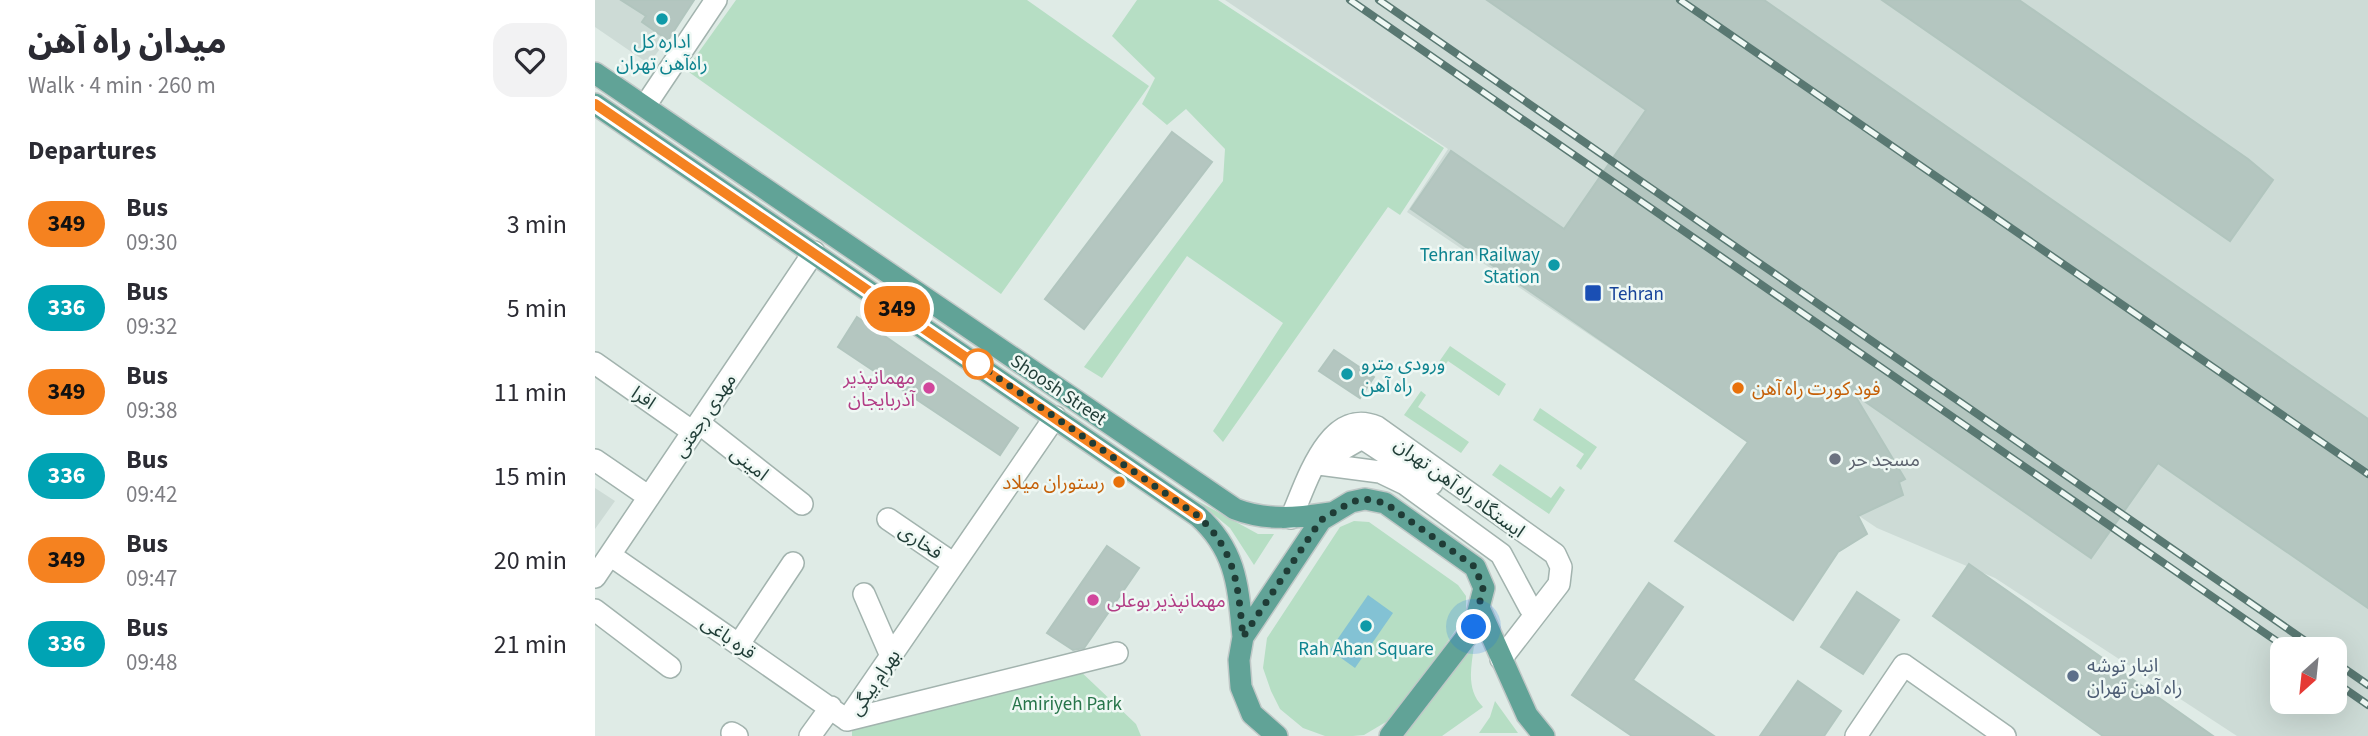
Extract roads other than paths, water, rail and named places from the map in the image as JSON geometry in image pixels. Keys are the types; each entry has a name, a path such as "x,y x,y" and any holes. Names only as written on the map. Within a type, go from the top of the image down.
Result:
{"main road":[{"name":"Shoosh Street","path":"595,73 1234,509 1251,515 1291,518 1329,513"},
{"name":"Shoosh Street","path":"595,104 1198,516 1223,544 1237,577 1243,637 1239,660 1241,687 1252,714"},
{"path":"1243,637 1321,520 1351,502 1365,499 1385,503 1475,567 1483,588 1474,627 1390,736"},
{"path":"1480,610 1527,715 1543,736"},
{"path":"1252,714 1253,736"},
{"path":"1252,714 1277,736"}],"street":[{"path":"645,106 716,0"},
{"name":"مهدی رجعتی","path":"595,577 814,252"},
{"name":"افرا","path":"595,363 696,427"},
{"name":"بهرام بیگی","path":"839,714 891,656 1055,417"},
{"name":"ایستگاه راه آهن تهران","path":"1291,518 1317,464 1343,427 1367,423 1555,554 1562,567 1559,584 1531,614 1501,659"},
{"name":"امینی","path":"696,427 802,504"},
{"path":"595,460 649,497"},
{"path":"1317,464 1380,472 1405,484 1501,554 1531,614"},
{"name":"فخاری","path":"888,519 954,564"},
{"name":"قره باغی","path":"610,555 839,714"},
{"path":"739,644 793,563"},
{"path":"864,594 891,656"},
{"path":"595,610 670,667"},
{"name":"بهرام بیگی","path":"839,714 1117,653"},
{"path":"1856,736 1904,665 2005,736"},
{"path":"810,736 839,714"}],"water":[{"path":"1368,595 1393,613 1355,668 1330,650"}],"railway":[{"path":"1350,0 2271,637"},
{"path":"1379,0 2300,637"},
{"path":"1680,0 2368,474"},
{"path":"2347,670 2368,685"},
{"path":"2347,690 2368,705"}],"place":[{"name":"اداره کل راه‌آهن تهران","path":"662,19"},
{"name":"Tehran Railway Station","path":"1554,265"},
{"name":"Tehran","path":"1593,293"},
{"name":"ورودی مترو راه آهن","path":"1347,374"},
{"name":"مهمانپذیر آذربایجان","path":"929,388"},
{"name":"فود کورت راه آهن","path":"1738,388"},
{"name":"مسجد حر","path":"1835,459"},
{"name":"رستوران میلاد","path":"1119,482"},
{"name":"مهمانپذیر بوعلی","path":"1093,600"},
{"name":"Rah Ahan Square","path":"1366,626"},
{"name":"انبار توشه راه آهن تهران","path":"2073,676"}],"park label":[{"name":"Amiriyeh Park","path":"1067,703"}]}
